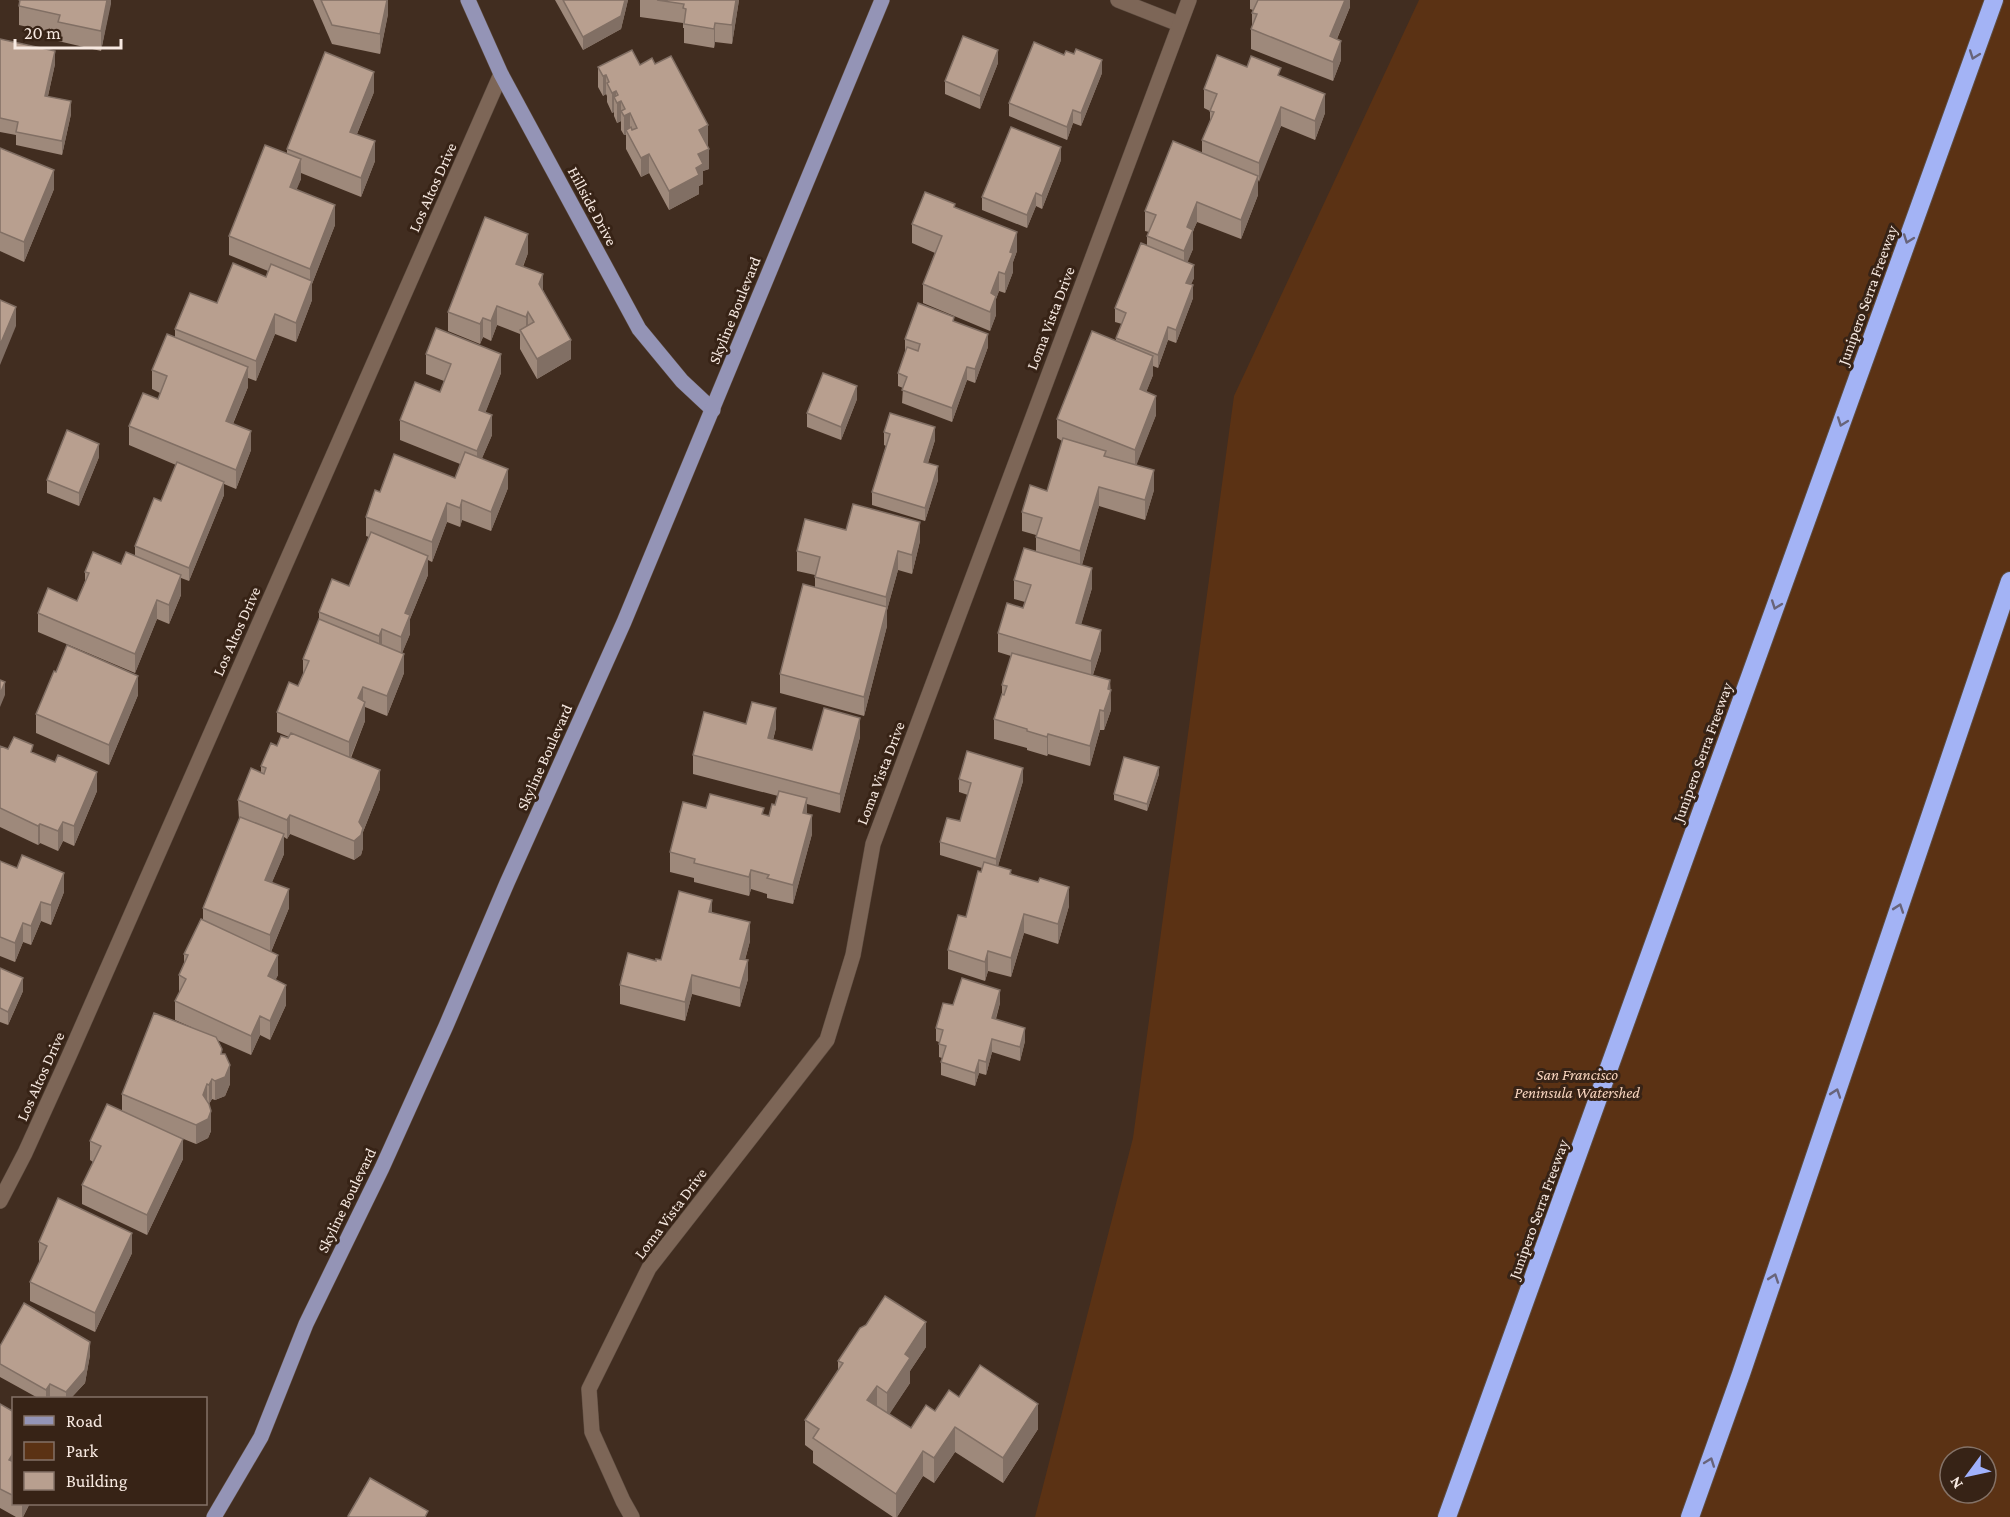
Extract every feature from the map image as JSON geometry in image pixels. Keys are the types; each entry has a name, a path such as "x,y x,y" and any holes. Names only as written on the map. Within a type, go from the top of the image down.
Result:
{"highway":[{"name":"Junipero Serra Freeway","path":"1447,1517 1994,0"},
{"path":"1690,1517 1745,1363 2010,581"}],"main road":[{"name":"Hillside Drive","path":"468,0 501,74 639,329 682,381 713,410"},
{"name":"Skyline Boulevard","path":"214,1517 261,1437 306,1324 382,1168 624,622 882,0"}],"street":[{"path":"1118,0 1179,24"},
{"name":"Loma Vista Drive","path":"632,1517 592,1432 589,1389 650,1268 827,1040 853,956 873,844 1189,0"},
{"name":"Los Altos Drive","path":"0,1201 25,1153 79,1034 501,74"}],"green space":[{"name":"San Francisco Peninsula Watershed","path":"1419,0 2010,0 2010,1517 1035,1517 1133,1138 1234,396"}],"building":[{"path":"20,0 107,0 101,31 58,22 60,15 19,6"},
{"path":"321,0 387,0 380,34 332,25"},
{"path":"563,0 625,0 621,16 583,37"},
{"path":"657,0 736,0 732,25 715,23 714,29 684,24 686,9 683,8 684,4"},
{"path":"1258,0 1345,0 1330,36 1341,41 1333,62 1251,29 1257,14 1252,13"},
{"path":"963,36 998,50 980,96 945,81"},
{"path":"0,39 55,51 45,96 71,101 62,141 16,132 18,122 0,118"},
{"path":"1034,42 1064,55 1066,51 1074,54 1076,49 1102,60 1081,113 1073,110 1067,127 1009,103"},
{"path":"632,50 640,65 652,58 655,64 671,56 708,125 699,130 709,149 698,154 703,164 696,168 699,175 669,191 649,154 641,158 626,130 631,127 632,130 637,128 630,113 624,116 621,111 625,109 621,101 617,103 614,97 618,95 616,91 612,93 606,75 603,76 598,67"},
{"path":"325,52 374,72 350,132 375,141 361,178 287,149"},
{"path":"1217,55 1247,67 1251,56 1281,68 1278,75 1325,94 1315,121 1281,107 1259,163 1202,140 1214,112 1210,111 1217,94 1204,89"},
{"path":"1011,127 1061,147 1042,196 1036,193 1027,215 982,197"},
{"path":"1173,141 1258,176 1241,220 1197,202 1187,227 1193,230 1184,251 1147,236 1156,215 1145,211"},
{"path":"265,145 301,159 290,187 335,205 310,269 229,236"},
{"path":"0,148 54,170 24,242 0,232"},
{"path":"925,192 955,204 954,207 1017,232 1010,252 1013,253 1005,274 999,272 991,293 996,296 990,312 923,284 942,236 912,224"},
{"path":"485,217 528,234 516,264 543,274 539,284 571,340 537,359 520,330 534,322 528,312 526,317 497,306 491,321 483,318 480,324 448,312"},
{"path":"1141,243 1194,265 1186,283 1193,285 1176,330 1168,327 1158,355 1116,338 1126,313 1115,308"},
{"path":"233,263 266,277 271,264 312,281 296,323 275,314 256,361 175,329 190,293 217,303"},
{"path":"0,300 16,307 0,345"},
{"path":"918,303 954,317 953,321 988,334 975,369 967,367 952,408 902,390 907,377 898,373 907,347 918,351 920,344 905,339"},
{"path":"436,328 501,354 479,410 492,415 477,451 400,420 415,382 440,392 451,364 426,354"},
{"path":"1092,331 1153,356 1140,389 1156,396 1135,450 1057,419"},
{"path":"167,334 248,367 226,421 251,431 236,470 129,426 143,393 158,399 167,376 152,370"},
{"path":"823,373 857,386 841,427 807,413"},
{"path":"890,413 935,427 924,462 938,466 925,508 872,492 890,434 884,432"},
{"path":"67,430 99,444 79,493 47,480"},
{"path":"1063,438 1106,451 1104,456 1154,470 1145,500 1099,487 1080,551 1036,537 1042,518 1022,512 1030,485 1047,491"},
{"path":"465,452 508,469 491,512 462,500 460,508 447,503 432,542 366,517 375,490 380,492 394,454 455,478"},
{"path":"177,462 224,482 189,568 135,546 154,498 161,501"},
{"path":"853,504 920,522 912,555 898,551 886,597 815,577 820,557 797,551 805,519 846,530"},
{"path":"371,532 428,556 405,613 410,615 401,637 382,629 379,636 319,612 332,579 349,586"},
{"path":"1024,548 1092,568 1076,623 1101,630 1091,661 998,633 1007,603 1023,608 1031,585 1014,580"},
{"path":"93,552 121,564 126,552 181,575 169,605 157,600 135,654 38,613 48,588 77,601 89,573 85,572"},
{"path":"803,584 887,607 864,697 780,674"},
{"path":"319,619 404,654 387,696 363,687 358,698 365,702 349,742 277,712 289,682 298,686 309,661 303,659"},
{"path":"67,645 138,676 109,745 36,714"},
{"path":"1012,653 1110,680 1108,689 1111,690 1104,711 1100,710 1090,746 1048,734 1047,737 994,719 1007,686 1002,685"},
{"path":"0,680 5,682 0,694"},
{"path":"752,702 776,708 768,738 812,750 824,708 860,718 840,794 693,755 704,712 746,724"},
{"path":"291,733 380,770 359,822 363,828 361,835 354,841 290,815 287,820 238,800 251,768 264,774 266,768 261,766 271,743 277,746 281,736 288,738"},
{"path":"14,737 33,745 31,752 55,762 58,755 97,772 74,826 63,822 58,831 40,824 38,826 0,808 0,746 8,749"},
{"path":"967,751 1023,768 996,859 940,842 947,818 960,821 971,783 959,779"},
{"path":"1124,757 1159,767 1147,804 1114,794"},
{"path":"779,791 807,798 803,813 812,815 793,885 767,878 769,875 751,870 749,877 694,863 695,859 670,852 683,802 706,808 710,794 764,808 762,814 769,816"},
{"path":"240,817 284,834 265,880 289,889 270,935 203,908"},
{"path":"22,855 64,873 51,905 41,902 31,926 23,923 15,943 0,937 0,861 17,868"},
{"path":"984,862 1011,870 1010,874 1038,882 1040,878 1069,887 1058,924 1024,914 1011,958 988,951 985,962 948,950 958,915 966,917 978,871 981,872"},
{"path":"679,891 712,900 709,912 750,922 740,959 748,960 740,988 692,975 685,1002 620,985 628,953 656,961 656,959 661,960"},
{"path":"201,919 278,955 268,976 286,985 270,1021 260,1016 251,1036 175,1001 186,979 179,975 188,955 184,954"},
{"path":"0,968 23,978 8,1012 0,1008"},
{"path":"962,978 1000,990 992,1018 1025,1028 1020,1047 992,1039 986,1062 979,1060 975,1073 941,1062 946,1046 939,1044 943,1030 936,1028 943,1003 953,1005"},
{"path":"154,1013 216,1037 222,1049 221,1054 225,1054 230,1065 225,1077 215,1081 212,1079 209,1085 207,1084 203,1095 211,1111 208,1119 196,1125 122,1094"},
{"path":"107,1104 183,1139 147,1215 82,1185 101,1146 90,1141"},
{"path":"58,1198 132,1233 95,1313 30,1282 47,1246 39,1242"},
{"path":"885,1296 926,1322 905,1354 910,1358 887,1393 877,1386 867,1400 911,1428 926,1405 935,1411 949,1390 959,1397 980,1365 1038,1404 1003,1458 955,1427 934,1458 923,1451 896,1494 813,1438 819,1429 805,1420 843,1363 838,1361"},
{"path":"24,1303 90,1342 85,1370 66,1392 50,1384 46,1390 0,1364 0,1346"},
{"path":"0,1404 12,1411 12,1455 9,1460 12,1461 12,1495 0,1489"},
{"path":"370,1478 428,1511 425,1517 348,1516"}]}
